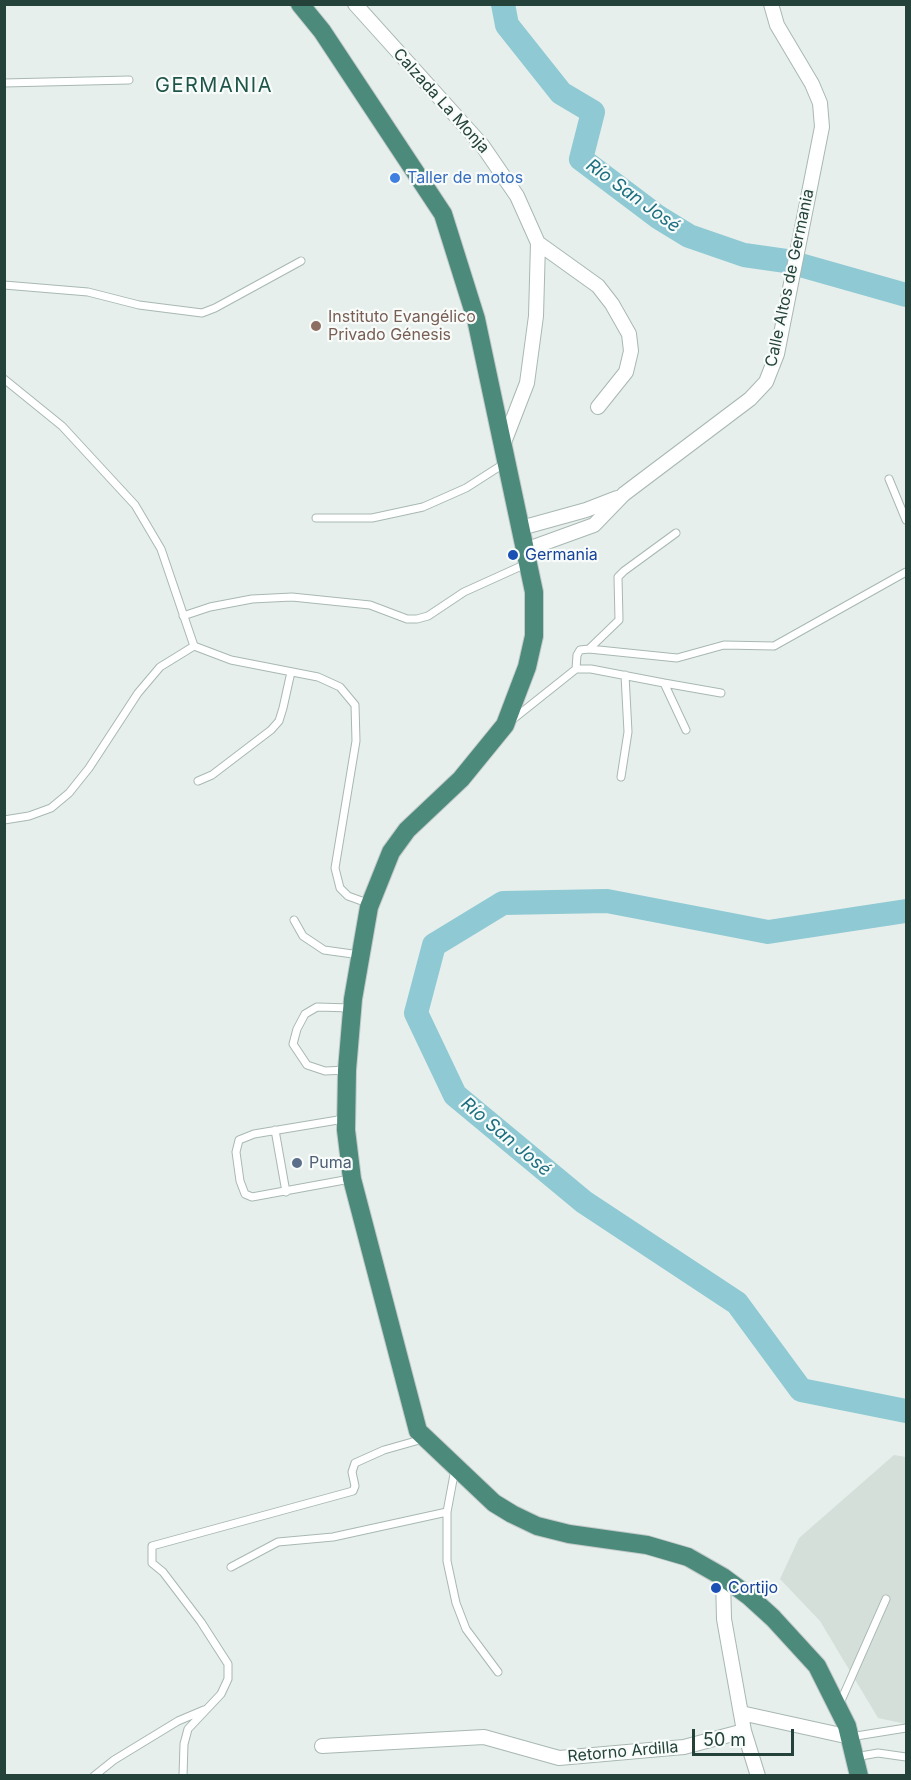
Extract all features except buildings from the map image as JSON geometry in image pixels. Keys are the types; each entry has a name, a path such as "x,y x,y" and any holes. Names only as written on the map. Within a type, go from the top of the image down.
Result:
{"highway":[{"path":"300,4 322,32 443,214 476,319 534,592 534,636 527,667 505,724 461,779 407,830 391,852 370,904 352,1008 346,1119 352,1179 418,1431 494,1503 537,1526 569,1534 647,1545 688,1557 723,1577 773,1618 817,1666 850,1737 859,1776"}],"street":[{"name":"Calzada La Monja","path":"355,4 489,154 518,196 538,243 536,316 527,383 504,454"},
{"name":"Calle Altos de Germania","path":"526,557 594,525 624,494 750,399 766,382 777,354 802,218 822,127 820,103 812,84 777,25 771,4"},
{"path":"538,243 598,286 612,304 629,334 631,351 626,372 598,407"},
{"name":"Calle Altos de Germania","path":"521,528 592,508 624,494"},
{"path":"723,1577 724,1619 744,1731 758,1776"},
{"path":"741,1713 850,1737"},
{"name":"Retorno Ardilla","path":"322,1746 484,1737 559,1758 684,1747 744,1731"}],"lane":[{"path":"4,83 129,80"},
{"path":"4,285 88,292 139,305 202,313 301,261"},
{"path":"4,380 62,426 135,505 161,549 194,646 231,660 318,677 340,687 355,705 356,741 335,868 340,888 348,896 370,904"},
{"path":"316,518 372,518 423,507 466,488 504,454"},
{"path":"889,479 906,520"},
{"path":"589,649 619,620 618,577 624,570 676,533"},
{"path":"183,616 210,607 252,599 292,597 370,605 407,619 417,619 428,616 464,592 526,557"},
{"path":"576,669 577,655 580,650 677,658 724,645 774,646 906,572"},
{"path":"4,820 28,816 51,808 69,793 89,768 138,693 160,667 194,646"},
{"path":"505,724 576,669 625,675 722,693"},
{"path":"198,781 212,775 271,730 281,715 291,672"},
{"path":"621,777 628,732 625,675"},
{"path":"664,683 686,730"},
{"path":"294,920 303,936 324,950 360,955"},
{"path":"347,1070 325,1071 307,1065 293,1044 297,1029 305,1014 317,1007 352,1008"},
{"path":"346,1119 275,1130 239,1140 236,1152 240,1180 245,1194 252,1197 352,1179"},
{"path":"275,1130 286,1192"},
{"path":"183,1776 184,1744 188,1729 221,1694 228,1679 228,1664 201,1622 163,1572 152,1563 152,1546 353,1491 355,1486 352,1472 355,1463 384,1450 426,1439"},
{"path":"456,1467 447,1512 447,1561 456,1603 466,1629 498,1672"},
{"path":"231,1567 278,1542 333,1536 447,1512"},
{"path":"838,1708 886,1599"},
{"path":"94,1776 114,1760 169,1727 207,1709"},
{"path":"850,1737 906,1728"},
{"path":"855,1757 878,1754 906,1757"}],"shaded area":[{"path":"894,1455 906,1457 906,1724 878,1718 820,1621 780,1579 799,1538"}],"waterway":[{"name":"Río San José","path":"503,4 507,25 561,93 593,112 581,159 658,217 689,236 744,255 786,261 906,295"},
{"name":"Río San José","path":"906,911 768,932 607,901 503,903 434,945 416,1013 455,1095 584,1202 737,1303 801,1390 906,1411"}],"place":[{"name":"Taller de motos","path":"395,178"},
{"name":"Instituto Evangélico Privado Génesis","path":"316,326"},
{"name":"Germania","path":"513,555"},
{"name":"Puma","path":"297,1163"},
{"name":"Cortijo","path":"716,1588"}],"district":[{"name":"GERMANIA","path":"214,86"}]}
